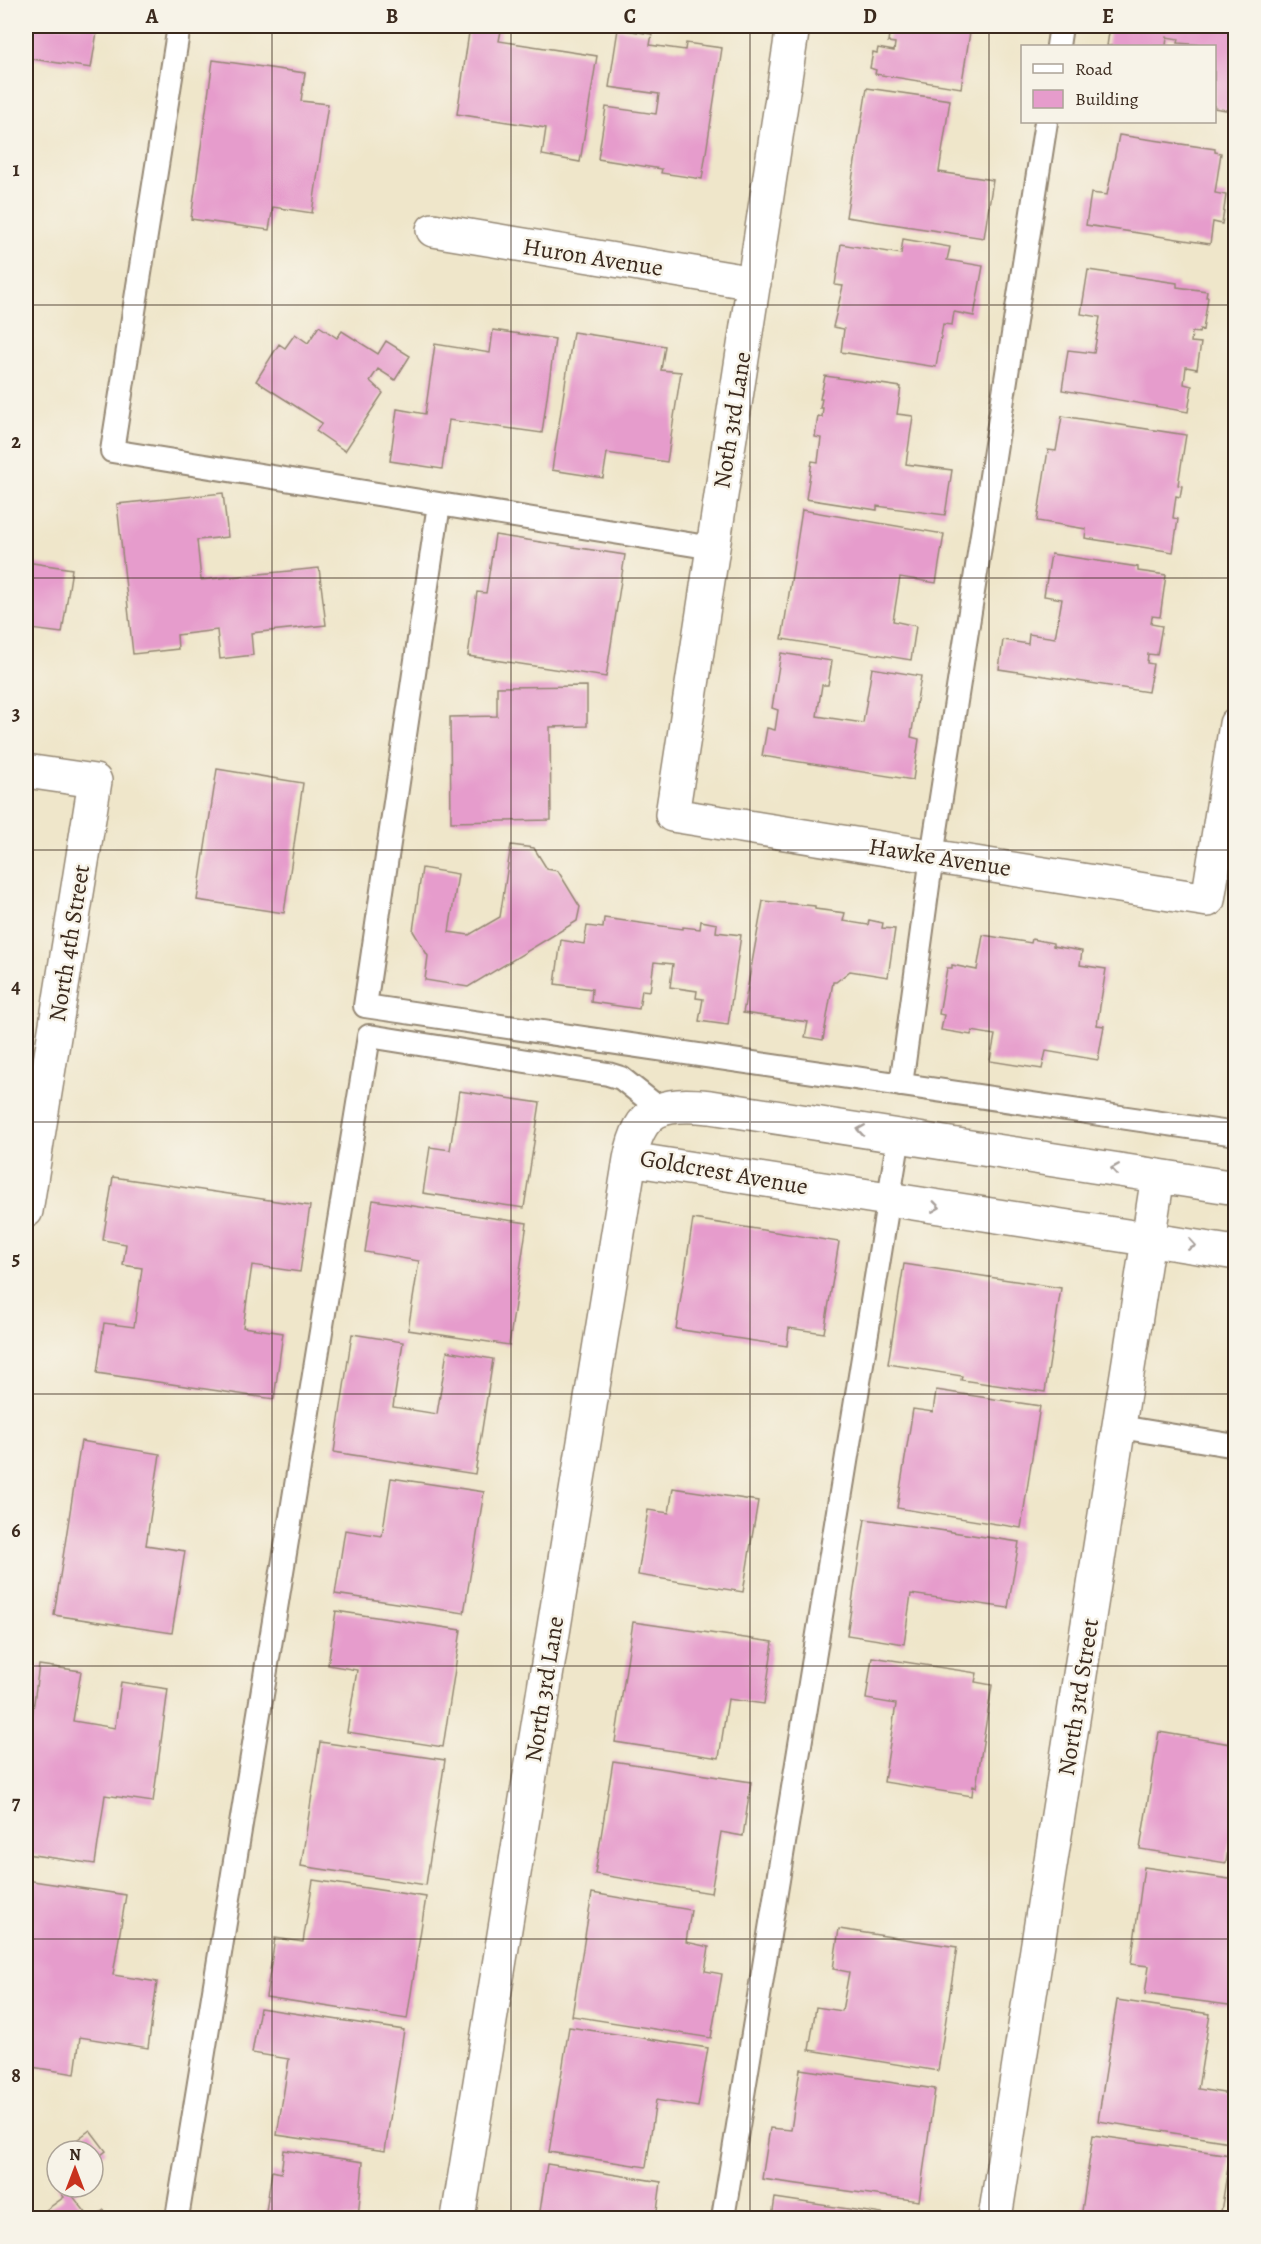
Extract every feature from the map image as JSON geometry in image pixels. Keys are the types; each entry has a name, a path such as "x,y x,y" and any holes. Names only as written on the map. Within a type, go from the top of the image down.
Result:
{"street":[{"name":"Noth 3rd Lane","path":"672,816 793,26"},
{"name":"Huron Avenue","path":"433,230 754,283"},
{"name":"Hawke Avenue","path":"672,816 1208,900 1236,724"},
{"name":"North 4th Street","path":"26,771 95,781 26,1210"},
{"path":"660,1109 683,1104 710,1107 1236,1188"},
{"name":"Goldcrest Avenue","path":"660,1109 642,1122 634,1138 630,1160 1236,1252"},
{"name":"North 3rd Lane","path":"458,2218 630,1160"},
{"name":"North 3rd Street","path":"996,2218 1158,1176"}],"lane":[{"path":"179,26 112,451 713,548"},
{"path":"1058,45 1061,26"},
{"path":"901,1085 932,856 1046,123"},
{"path":"439,504 366,1006 1236,1134"},
{"path":"177,2218 369,1036 608,1074 621,1078 660,1109"},
{"path":"723,2218 899,1136"},
{"path":"1120,1427 1236,1446"}],"building":[{"path":"26,26 98,26 91,68 26,58"},
{"path":"470,26 502,26 499,41 597,56 580,162 542,155 546,128 457,114"},
{"path":"890,26 971,26 961,88 875,74 876,70 870,68 873,52 877,53 878,48 894,51 895,43 888,42"},
{"path":"1110,26 1236,26 1236,100 1232,111 1216,108 1216,45 1178,43 1179,39 1167,37 1166,45 1107,45"},
{"path":"618,29 652,34 650,45 685,50 686,43 722,48 702,179 661,173 662,169 598,159 606,107 656,114 659,94 609,87"},
{"path":"213,60 305,73 301,101 328,104 312,213 273,207 269,230 191,219"},
{"path":"867,88 950,100 939,172 993,180 984,238 846,217"},
{"path":"1119,135 1215,149 1215,152 1221,153 1215,193 1226,195 1222,224 1213,222 1210,244 1086,225 1091,193 1107,195"},
{"path":"903,239 950,247 947,260 983,266 974,316 954,312 952,325 943,324 936,367 841,352 844,329 833,327 843,286 835,285 841,244 901,254"},
{"path":"1088,270 1177,283 1177,287 1207,291 1203,330 1200,329 1199,333 1192,332 1191,342 1201,343 1197,369 1186,367 1184,384 1192,386 1188,412 1062,390 1068,350 1094,353 1100,317 1081,314"},
{"path":"319,326 337,338 342,331 378,354 386,341 410,356 395,380 378,369 370,381 383,393 345,451 316,431 322,423 256,381 279,344 285,348 295,334 308,343"},
{"path":"493,330 555,339 542,433 449,420 442,469 390,461 397,409 425,414 435,344 490,353"},
{"path":"573,332 665,346 661,370 681,372 667,462 607,453 603,478 552,470"},
{"path":"825,376 901,387 897,414 913,416 906,464 952,470 945,515 877,506 877,510 806,499 812,461 818,462 821,438 815,437 818,416 822,417 823,408 820,408 822,399 820,399"},
{"path":"1062,416 1186,435 1178,485 1182,486 1180,497 1176,496 1173,518 1178,519 1173,552 1085,538 1086,529 1037,521 1048,450 1056,451"},
{"path":"223,493 228,537 197,540 201,580 319,568 326,625 251,633 253,655 220,659 217,630 177,635 178,649 133,654 117,504"},
{"path":"802,510 944,534 936,583 900,577 893,621 916,626 911,660 782,639"},
{"path":"495,535 625,555 606,677 468,656 477,592 486,593"},
{"path":"1051,554 1138,567 1138,571 1166,575 1160,617 1152,616 1151,624 1162,626 1157,655 1148,654 1147,663 1153,664 1148,692 999,669 1003,640 1028,644 1029,634 1055,638 1062,599 1044,596"},
{"path":"26,562 72,569 62,633 31,629 28,648 26,648"},
{"path":"781,653 832,661 828,685 822,685 817,716 863,723 872,668 921,676 911,737 919,739 913,780 762,756 767,728 775,730 778,710 772,708"},
{"path":"587,686 587,726 550,727 551,820 451,822 450,717 497,716 497,687"},
{"path":"217,769 303,783 284,913 197,900"},
{"path":"511,845 534,848 547,869 558,871 580,907 577,921 468,987 425,980 428,956 413,931 422,868 458,874 449,932 469,935 500,917"},
{"path":"763,901 815,906 815,909 845,913 843,921 868,925 869,920 883,923 882,928 895,929 888,977 850,971 833,982 823,1040 805,1037 808,1022 743,1013"},
{"path":"604,918 683,929 683,927 700,929 701,921 717,924 716,932 741,935 728,1025 699,1021 703,999 696,998 697,991 670,987 673,964 654,962 650,991 642,990 639,1009 591,1002 592,989 555,984 561,940 584,944 587,926 603,928"},
{"path":"983,935 1031,943 1032,939 1053,943 1053,946 1082,951 1080,965 1106,969 1097,1025 1104,1026 1098,1060 1046,1051 1042,1069 990,1061 995,1035 972,1031 971,1035 941,1030 944,1015 939,1014 947,968 952,968 952,965 977,970"},
{"path":"459,1091 540,1103 524,1208 423,1193 430,1147 450,1150"},
{"path":"113,1177 310,1206 300,1272 252,1265 243,1327 283,1333 274,1399 97,1373 104,1323 134,1327 142,1268 123,1265 126,1244 103,1240"},
{"path":"373,1200 527,1223 509,1345 408,1330 419,1261 365,1252"},
{"path":"693,1219 839,1242 824,1333 789,1328 787,1346 676,1329"},
{"path":"904,1264 1061,1288 1045,1392 961,1380 962,1376 888,1364"},
{"path":"352,1334 403,1342 393,1407 437,1414 447,1351 493,1359 475,1474 334,1452"},
{"path":"936,1390 1040,1406 1021,1528 897,1508 913,1409 933,1412"},
{"path":"81,1441 160,1454 146,1545 185,1551 172,1633 54,1615"},
{"path":"391,1478 484,1492 464,1613 335,1594 345,1530 382,1536"},
{"path":"673,1488 758,1501 743,1592 638,1575 648,1510 669,1513"},
{"path":"865,1519 1019,1542 1008,1608 911,1594 904,1644 847,1635"},
{"path":"336,1611 461,1630 443,1747 347,1732 357,1670 328,1665"},
{"path":"633,1622 773,1642 764,1704 728,1699 719,1758 615,1742"},
{"path":"872,1657 977,1673 975,1682 992,1685 976,1787 973,1786 972,1796 884,1782 896,1704 866,1699"},
{"path":"39,1665 81,1671 73,1721 115,1728 121,1682 168,1689 153,1802 105,1795 95,1864 26,1854 26,1762"},
{"path":"1159,1732 1236,1745 1236,1804 1226,1863 1140,1849"},
{"path":"320,1742 445,1760 426,1885 301,1866"},
{"path":"613,1761 751,1782 743,1836 721,1832 711,1893 595,1874"},
{"path":"1144,1867 1236,1880 1236,2006 1145,1994 1149,1966 1131,1964"},
{"path":"26,1880 126,1895 113,1975 157,1982 148,2048 80,2037 75,2074 26,2066"},
{"path":"313,1880 426,1897 407,2019 266,1997 275,1938 303,1942"},
{"path":"592,1893 691,1910 686,1942 709,1947 705,1971 722,1974 711,2038 572,2016"},
{"path":"839,1929 957,1947 938,2071 809,2050 816,2007 842,2011 849,1972 833,1969"},
{"path":"1117,2000 1210,2014 1198,2089 1236,2095 1236,2143 1098,2121"},
{"path":"260,2008 404,2030 385,2151 277,2135 289,2059 252,2053"},
{"path":"569,2027 708,2048 698,2107 656,2100 646,2167 549,2152"},
{"path":"800,2069 935,2089 919,2201 762,2179 770,2128 791,2130"},
{"path":"90,2130 97,2139 78,2139"},
{"path":"1093,2135 1230,2155 1220,2218 1081,2218"},
{"path":"284,2150 363,2162 358,2218 265,2218 272,2171 281,2173"},
{"path":"547,2164 661,2182 656,2218 539,2218"},
{"path":"775,2198 889,2215 888,2218 772,2218"},
{"path":"61,2199 75,2199 90,2218 35,2218"},
{"path":"104,2210 110,2218 92,2218"}]}
